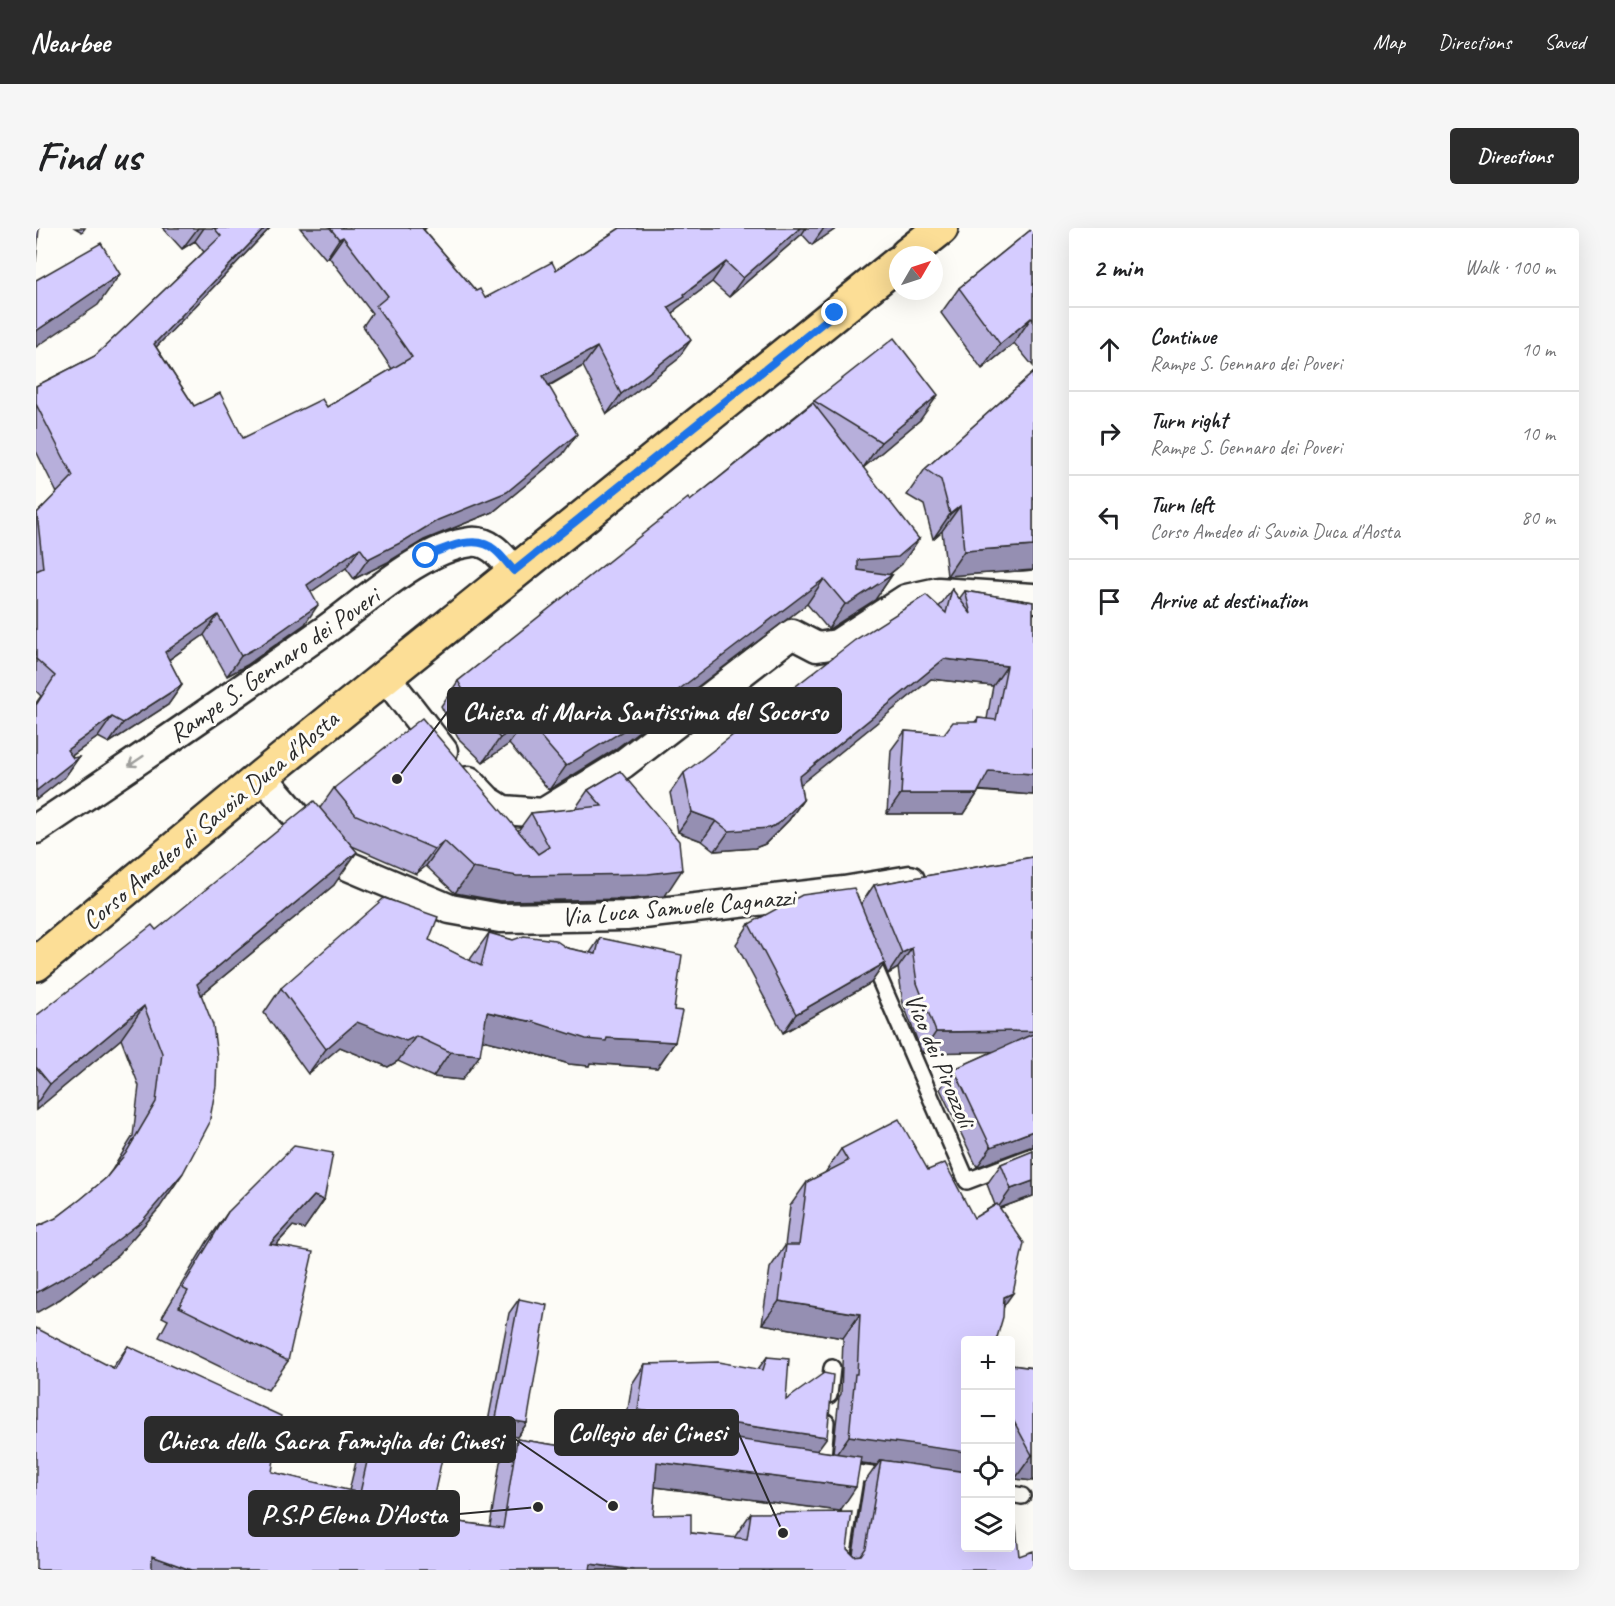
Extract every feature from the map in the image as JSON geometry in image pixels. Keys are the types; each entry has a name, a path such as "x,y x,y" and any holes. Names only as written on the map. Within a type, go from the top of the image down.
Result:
{"main road":[{"path":"919,246 941,228"},
{"name":"Corso Amedeo di Savoia Duca d'Aosta","path":"36,964 514,571 889,270"}],"street":[{"name":"Rampe S. Gennaro dei Poveri","path":"36,829 323,632 426,556 453,546 473,542 483,543 493,548 514,571"},
{"path":"386,676 450,760 487,800 503,810 543,813 623,764 792,634 817,647 837,644 906,599 938,592 1033,598"},
{"name":"Via Luca Samuele Cagnazzi","path":"262,776 334,860 450,909 500,918 626,916 846,897 939,875"}],"lane":[{"name":"Vico dei Pirozzoli","path":"865,945 967,1181 1033,1156"},
{"path":"832,1368 816,1467 900,1479"},
{"path":"594,1435 640,1441"},
{"path":"840,1570 856,1473"}],"building":[{"path":"36,228 39,228 36,262"},
{"path":"214,228 265,228 154,344 194,406 220,393 243,438 322,399 327,407 412,357 376,306 388,296 343,237 339,239 330,228 422,228 476,291 480,289 485,298 552,262 556,270 620,228 800,228 743,278 726,262 684,294 685,297 668,307 691,340 621,394 597,347 543,376 577,434 507,492 438,520 368,559 360,548 307,585 318,605 261,645 241,656 218,615 165,652 182,685 123,723 112,717 67,750 73,758 79,757 36,791 36,705 55,676 36,659 36,571 43,568 37,513 73,476 36,404 36,386 95,356 221,236"},
{"path":"1033,228 1033,320 1031,318 1000,344 959,288"},
{"path":"101,243 120,274 36,331 36,280"},
{"path":"894,338 938,395 881,442 814,401"},
{"path":"1033,373 1033,546 964,551 960,506 950,514 941,480 925,469"},
{"path":"813,403 919,539 898,557 858,560 858,570 892,575 848,604 845,604 824,579 631,726 566,766 526,720 500,738 476,713 458,681 688,498 690,501"},
{"path":"952,589 971,614 965,591 1033,602 1033,774 989,771 977,794 901,794 905,731 944,734 953,722 977,722 978,718 996,720 1007,666 944,659 799,777 803,800 778,824 769,828 729,831 716,821 692,812 684,773 855,640 926,595 946,613"},
{"path":"422,718 538,854 549,847 531,813 602,806 588,790 620,771 679,841 682,870 648,874 517,876 473,868 444,841 434,849 356,815 334,788"},
{"path":"314,801 357,852 197,984 213,1025 217,1057 216,1086 209,1124 183,1173 142,1221 84,1266 36,1293 36,1227 56,1218 81,1199 106,1178 126,1153 156,1102 162,1053 144,1006 50,1084 36,1067 36,1016 152,925 156,930"},
{"path":"1033,857 1033,1031 936,1032 917,983 912,948 902,953 874,885"},
{"path":"854,888 885,963 796,1014 749,924 802,895"},
{"path":"384,898 438,917 429,940 481,966 489,933 513,940 524,936 555,940 567,948 596,954 600,938 682,955 674,1010 682,1011 675,1042 586,1039 534,1022 487,1012 480,1055 450,1052 416,1036 406,1041 357,1022 326,1049 281,988"},
{"path":"1033,1034 1033,1131 991,1147 954,1069"},
{"path":"899,1119 928,1170 945,1163 974,1218 997,1204 1024,1243 1013,1293 1004,1297 1003,1317 997,1336 961,1336 961,1451 849,1436 855,1374 857,1374 860,1314 779,1301 786,1245 799,1245 807,1182 848,1161 841,1149"},
{"path":"294,1146 333,1153 324,1200 314,1196 270,1244 313,1252 288,1361 179,1307 188,1291 182,1288 228,1212"},
{"path":"1033,1151 1033,1181 1011,1189 1001,1164"},
{"path":"519,1299 547,1305 527,1423 496,1418"},
{"path":"36,1328 115,1369 128,1346 281,1416 272,1472 360,1493 376,1421 448,1431 429,1518 503,1528 517,1439 605,1453 613,1434 633,1424 861,1457 856,1487 657,1462 653,1515 691,1514 691,1533 747,1539 751,1513 852,1512 847,1549 854,1556 861,1555 866,1548 881,1460 961,1471 961,1552 1015,1552 1015,1526 1019,1556 1033,1551 1033,1570 634,1570 591,1564 590,1570 191,1570 152,1556 152,1570 36,1570"},
{"path":"767,1357 789,1359 786,1400 824,1373 833,1375 827,1437 638,1410 645,1364 718,1362 763,1370"},
{"path":"1015,1366 1033,1368 1032,1455 1015,1423"}],"place":[{"name":"Chiesa di Maria Santissima del Socorso","path":"397,779"},
{"name":"Chiesa della Sacra Famiglia dei Cinesi","path":"613,1506"},
{"name":"P.S.P Elena D'Aosta","path":"538,1507"},
{"name":"Collegio dei Cinesi","path":"783,1533"}],"route":[{"path":"426,556 453,546 473,542 483,543 493,548 514,571 835,313"}]}
